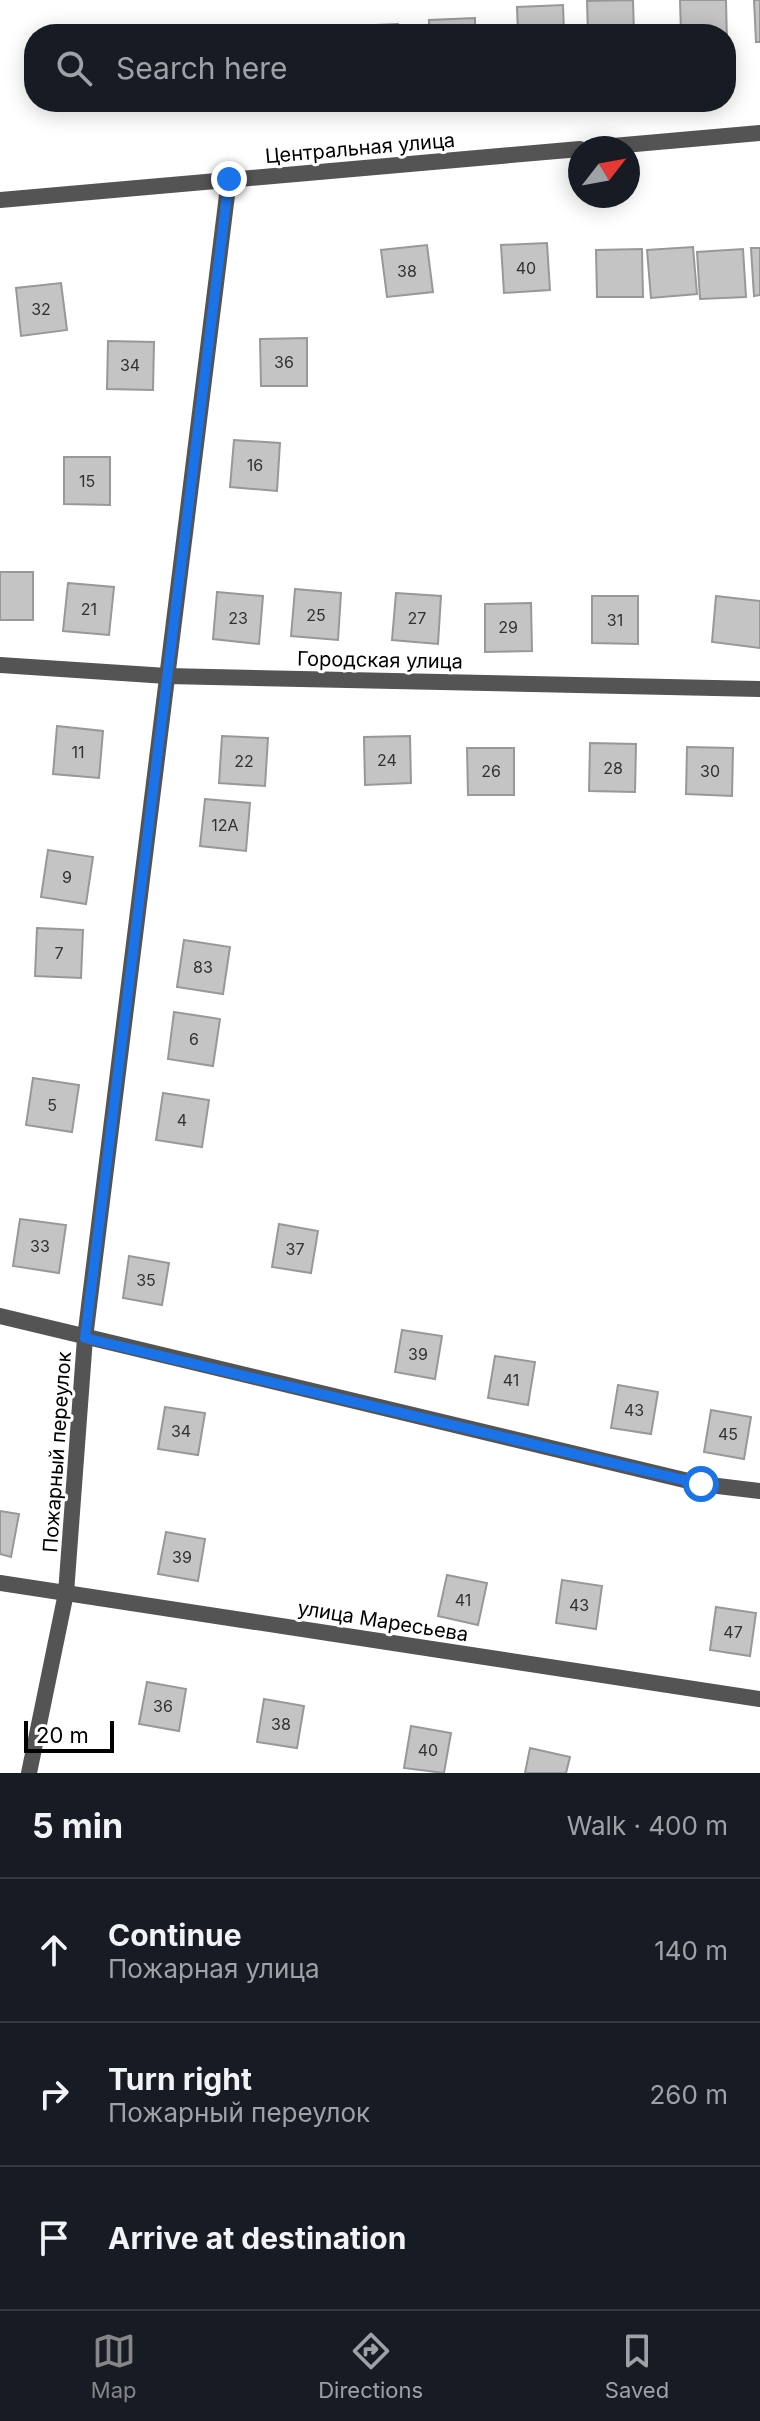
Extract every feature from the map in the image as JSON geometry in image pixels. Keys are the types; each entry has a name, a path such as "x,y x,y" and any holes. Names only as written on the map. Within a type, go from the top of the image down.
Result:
{"street":[{"path":"640,144 760,133"},
{"name":"Центральная улица","path":"0,200 568,150"},
{"name":"Пожарный переулок","path":"29,1773 66,1593 85,1338 229,179"},
{"name":"Городская улица","path":"0,665 167,676 760,689"},
{"path":"0,1316 701,1484 760,1491"},
{"name":"улица Маресьева","path":"0,1583 760,1699"}],"building":[{"path":"633,0 634,24 588,24 587,1"},
{"path":"680,0 726,0 727,24 681,24"},
{"path":"754,0 760,0 760,42 756,42"},
{"path":"563,5 564,24 518,24 517,7"},
{"path":"475,18 475,24 429,24 429,20"},
{"path":"547,243 550,290 504,293 501,245"},
{"path":"427,245 433,292 387,297 381,250"},
{"path":"693,247 697,294 651,298 647,250"},
{"path":"751,248 760,248 760,295 754,296"},
{"path":"642,249 643,297 597,297 596,250"},
{"path":"743,249 746,297 700,299 697,252"},
{"path":"61,283 67,330 21,336 16,288"},
{"path":"307,338 307,386 261,386 260,339"},
{"path":"108,341 154,342 153,390 107,389"},
{"path":"234,440 280,443 277,491 230,487"},
{"path":"64,457 110,457 110,505 64,504"},
{"path":"0,572 33,572 33,620 0,620"},
{"path":"68,583 114,587 109,635 63,631"},
{"path":"295,589 341,593 338,640 291,636"},
{"path":"217,592 263,596 259,644 213,639"},
{"path":"396,593 441,596 438,644 392,640"},
{"path":"592,596 638,596 638,644 592,643"},
{"path":"716,596 760,601 760,648 712,642"},
{"path":"531,603 532,651 485,652 485,604"},
{"path":"57,726 103,731 99,778 53,774"},
{"path":"222,736 268,738 265,786 219,783"},
{"path":"410,736 411,783 365,785 364,737"},
{"path":"590,743 636,744 635,792 589,791"},
{"path":"687,747 733,748 732,796 686,794"},
{"path":"467,748 514,748 514,795 468,795"},
{"path":"205,799 250,803 246,851 200,846"},
{"path":"48,850 93,857 86,904 41,897"},
{"path":"37,928 83,930 81,978 35,976"},
{"path":"184,940 230,947 223,994 177,987"},
{"path":"174,1012 220,1019 213,1066 168,1059"},
{"path":"33,1078 79,1085 72,1132 26,1125"},
{"path":"163,1093 209,1100 202,1147 156,1140"},
{"path":"20,1219 66,1225 59,1273 13,1266"},
{"path":"279,1224 318,1231 311,1273 272,1267"},
{"path":"129,1256 169,1263 162,1305 123,1298"},
{"path":"402,1330 442,1336 435,1379 395,1372"},
{"path":"495,1356 535,1362 528,1405 488,1398"},
{"path":"618,1385 658,1392 651,1434 611,1428"},
{"path":"165,1407 205,1413 198,1455 158,1449"},
{"path":"711,1410 751,1417 744,1459 704,1452"},
{"path":"0,1511 19,1514 11,1557 0,1554"},
{"path":"166,1532 205,1539 198,1581 158,1574"},
{"path":"447,1575 487,1583 478,1625 438,1616"},
{"path":"562,1580 602,1586 596,1629 556,1623"},
{"path":"716,1607 756,1613 750,1656 710,1650"},
{"path":"147,1682 186,1689 179,1731 139,1724"},
{"path":"264,1699 304,1706 297,1748 257,1742"},
{"path":"411,1726 451,1733 444,1773 404,1768"},
{"path":"530,1748 570,1757 566,1773 525,1773"}],"route":[{"path":"229,179 85,1338 701,1484"}]}
